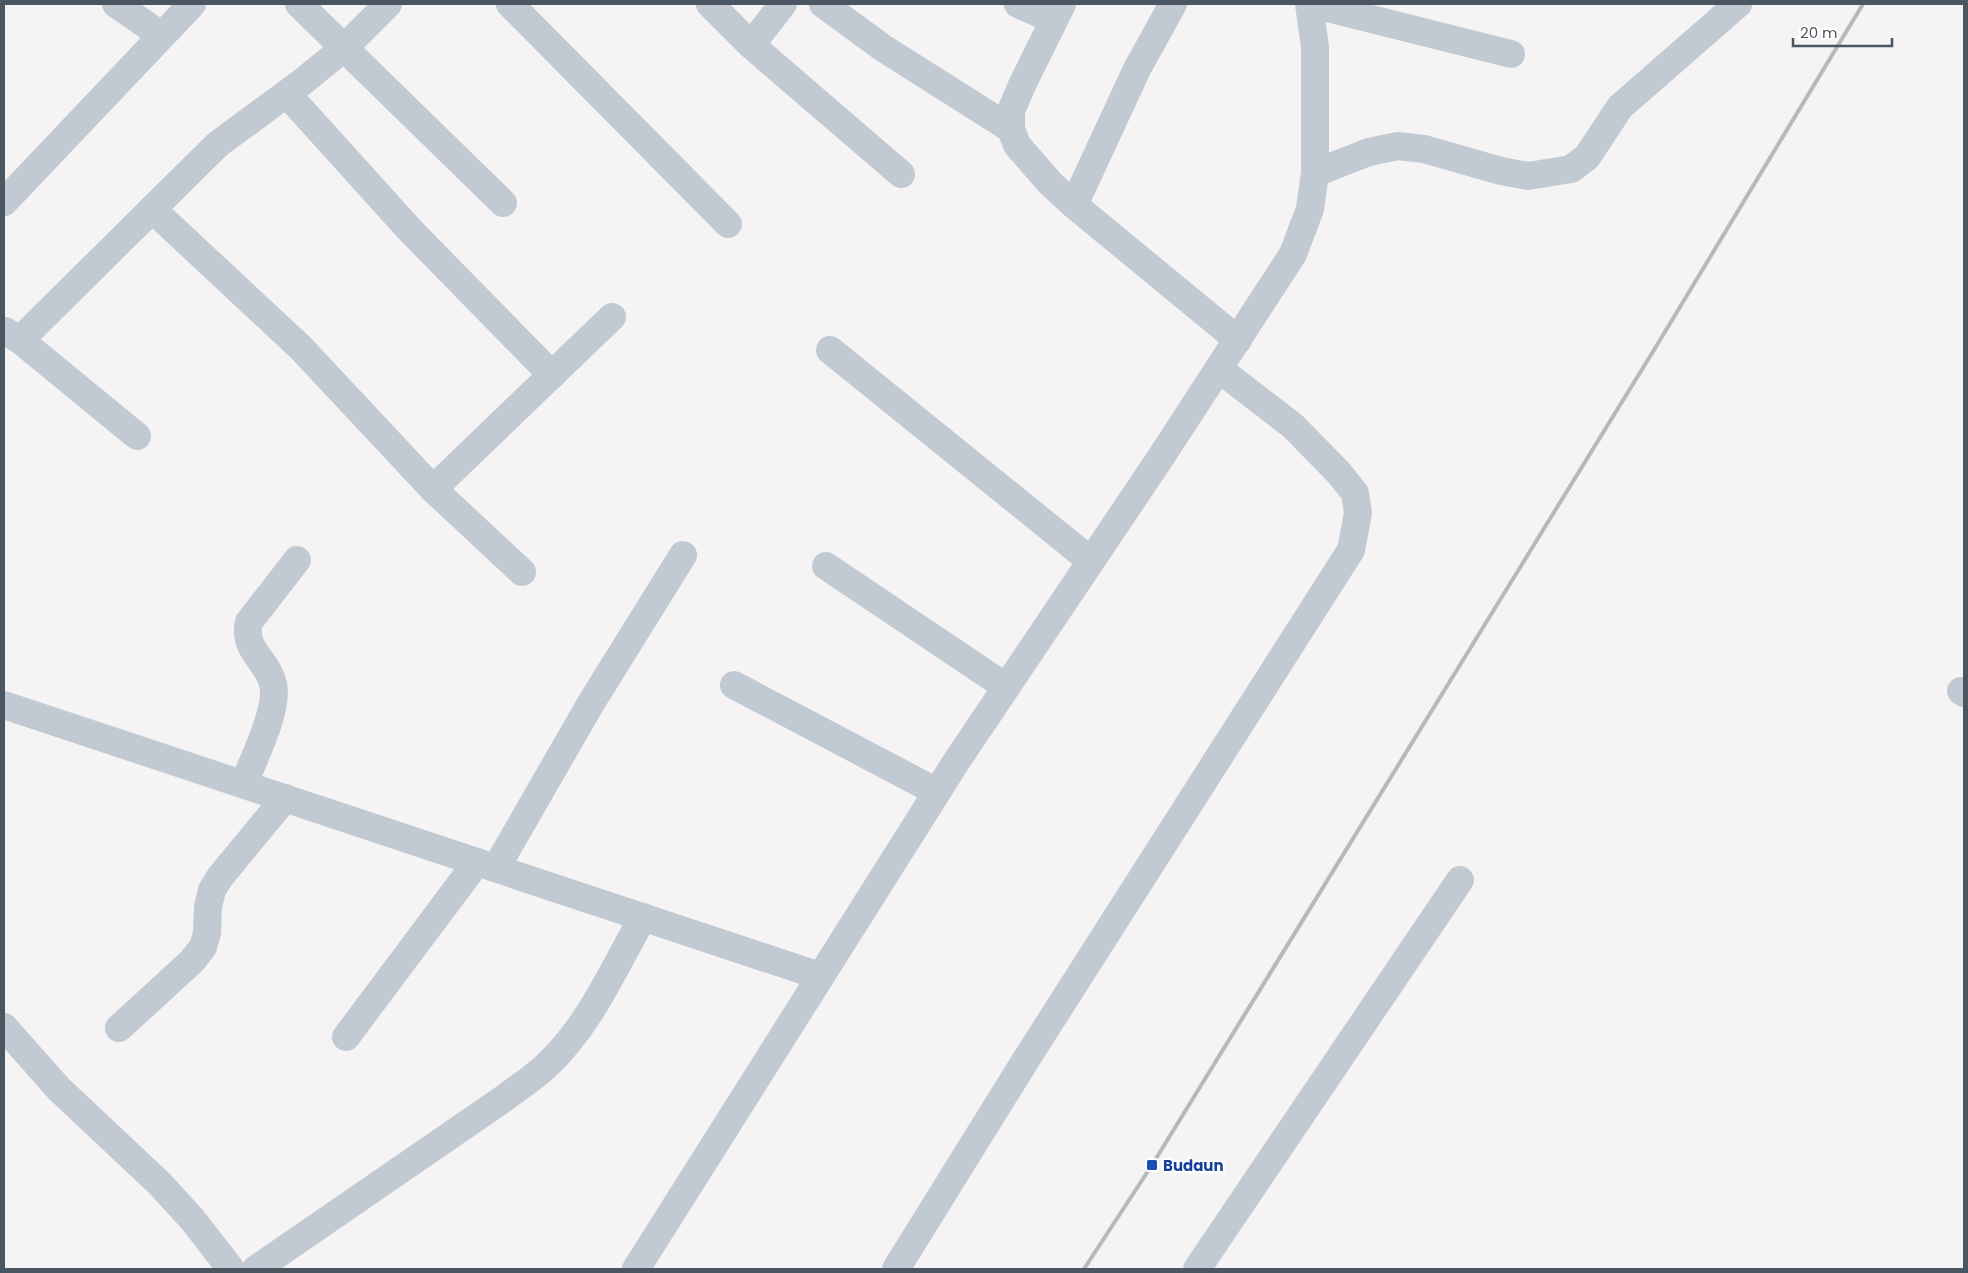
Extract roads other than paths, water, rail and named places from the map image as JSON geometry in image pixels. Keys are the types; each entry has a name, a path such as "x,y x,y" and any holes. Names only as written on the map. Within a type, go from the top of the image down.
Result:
{"street":[{"path":"116,4 161,35"},
{"path":"4,202 192,4"},
{"path":"299,4 503,203"},
{"path":"137,436 12,335 152,209 218,144 287,94 344,48 388,4"},
{"path":"510,4 728,224"},
{"path":"710,4 750,45 901,174"},
{"path":"750,45 784,4"},
{"path":"822,4 890,53 1011,129"},
{"path":"1018,4 1058,12 1011,111 1011,129 1017,145 1051,184 1074,205 1238,340"},
{"path":"1074,205 1137,69 1173,4"},
{"path":"636,1269 937,792 1294,254 1310,208 1316,173 1316,47 1310,4 1511,54"},
{"path":"1316,173 1369,152 1398,146 1424,148 1528,176 1550,174 1571,169 1587,157 1620,107 1738,4"},
{"path":"287,94 409,230 552,375"},
{"path":"152,209 301,348 433,489 522,572"},
{"path":"433,489 612,318"},
{"path":"830,350 1091,561"},
{"path":"896,1269 1027,1058 1351,550 1358,513 1354,493 1338,472 1293,426 1219,369"},
{"path":"346,1037 486,865 591,703 683,555"},
{"path":"244,784 269,718 274,698 274,686 269,672 248,643 246,633 248,622 297,560"},
{"path":"826,566 1006,687"},
{"path":"734,684 937,792"},
{"path":"4,705 820,976"},
{"path":"119,1028 192,961 203,947 212,890 220,877 285,798"},
{"path":"1197,1269 1460,880"},
{"path":"256,1269 506,1097 545,1066 568,1042 590,1011 643,917"},
{"path":"4,1027 59,1089 166,1191 192,1219 231,1269"}],"railway":[{"path":"1084,1269 1152,1165 1657,345 1863,4"}],"place":[{"name":"Budaun","path":"1152,1165"}]}
